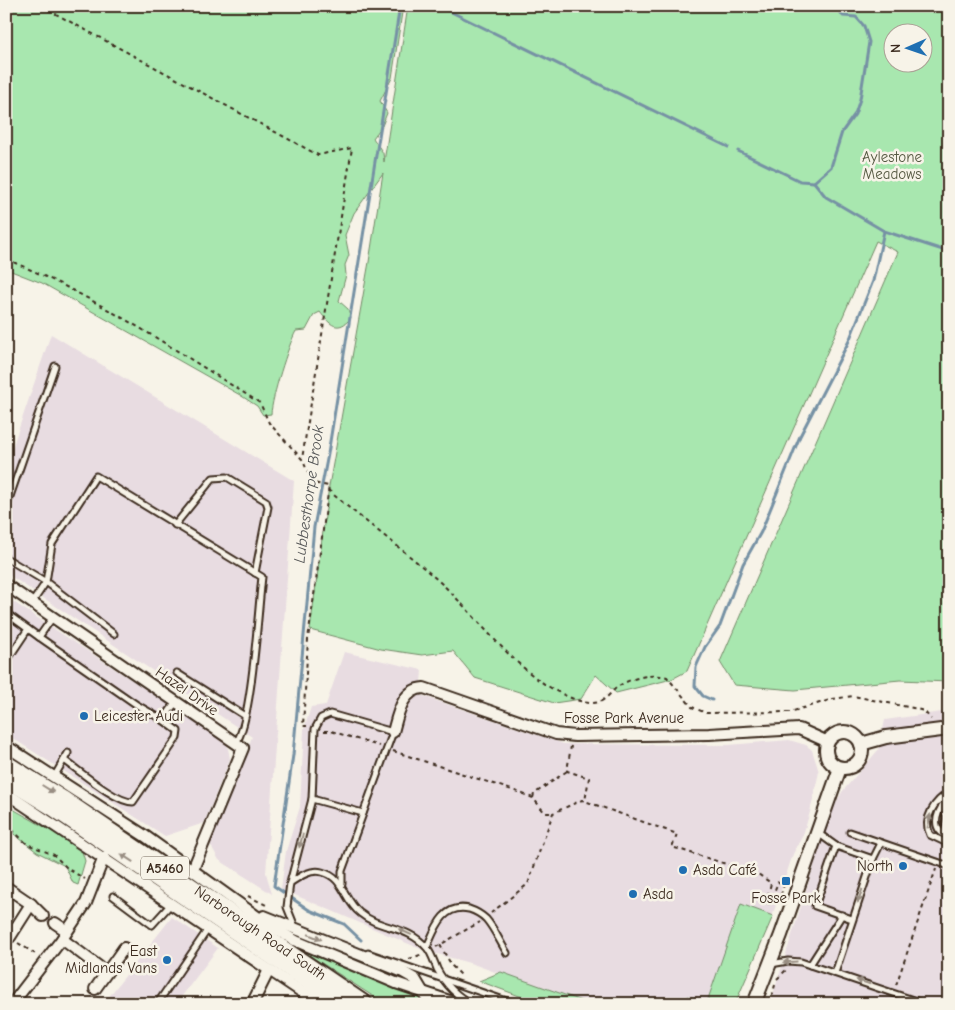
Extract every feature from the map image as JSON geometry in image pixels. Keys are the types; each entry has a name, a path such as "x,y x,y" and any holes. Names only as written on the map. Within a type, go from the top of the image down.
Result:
{"main road":[{"name":"Narborough Road South","path":"6,763 62,798 365,1004"},
{"name":"Narborough Road South","path":"6,779 53,808 341,1004"}],"street":[{"name":"Hazel Drive","path":"6,585 236,743"},
{"name":"Fosse Park Avenue","path":"393,732 405,696 415,688 424,688 556,734 575,736 718,734 799,729 828,742"},
{"path":"861,744 886,737 949,729"},
{"path":"842,732 854,735 861,744 862,749 859,760 851,767 840,768 828,757 828,742 842,732"},
{"path":"194,869 243,748 236,743"},
{"name":"Narborough Road South","path":"6,746 194,869 254,912 270,926 296,941 425,993 458,1004"},
{"path":"754,1004 840,768"},
{"name":"Narborough Road South","path":"6,793 104,857 320,1004"},
{"path":"12,1004 65,935 86,903 104,857"},
{"path":"6,887 31,904 43,916"},
{"path":"10,937 31,904"},
{"name":"Narborough Road South","path":"254,912 401,971 415,979 430,1004"},
{"path":"55,923 65,935 106,972"},
{"path":"95,989 124,948"},
{"path":"252,1004 269,970"}],"lane":[{"path":"6,508 56,366"},
{"path":"32,603 46,582 52,544 96,476 262,577 245,716 242,735 236,743"},
{"path":"175,525 214,478 227,477 266,501 268,507 255,574"},
{"path":"6,558 46,582 114,634"},
{"path":"6,614 137,705 178,731 177,738 133,802 124,801 64,760"},
{"path":"39,637 53,617"},
{"path":"6,662 28,629"},
{"path":"178,673 245,716"},
{"path":"163,720 176,702"},
{"path":"295,928 287,907 290,883 312,799 315,732 320,718 330,714 393,732 385,748 342,870 342,884 348,900 360,913 373,920 402,929 416,937 428,949 444,980 454,993 472,1004"},
{"path":"54,777 68,753"},
{"path":"949,793 933,805 927,824 930,835 949,844"},
{"path":"312,799 363,813"},
{"path":"946,836 937,828 938,811 949,801"},
{"path":"942,806 947,816 946,836"},
{"path":"850,832 949,866"},
{"path":"817,833 836,846 873,859"},
{"path":"835,973 873,859 881,843"},
{"path":"836,846 815,906 852,919"},
{"path":"290,883 315,871 330,875 342,884"},
{"path":"114,896 152,925 164,915 171,903"},
{"path":"428,949 438,921 453,909 464,908 476,911 485,918 507,952"},
{"path":"810,965 842,916"},
{"path":"157,1004 208,929"},
{"path":"346,949 363,951 515,1004"},
{"path":"770,964 794,960 925,1004"}],"path":[{"path":"41,6 318,155 352,148 302,459"},
{"path":"6,259 53,279 107,308 260,403 269,423 302,459 313,483 328,486 328,490 443,585 526,669 552,688 578,701 599,702 618,687 632,680 661,676 667,677 692,707 706,713 790,712 833,699 853,696 924,711 931,719 934,731"},
{"path":"328,490 308,639 303,726 308,726 309,732 331,731 533,798 545,813 553,813 582,800 677,834 672,847 758,874 771,883 766,904 769,905 778,882 797,888"},
{"path":"533,798 534,794 566,771 569,750 575,736"},
{"path":"566,771 588,778 585,801"},
{"path":"406,960 428,949 440,946 474,927 528,884 553,813"},
{"path":"6,824 27,844 54,855 68,868 93,884"},
{"path":"893,992 938,862"},
{"path":"10,937 45,960"},
{"path":"440,946 452,966 465,979"},
{"path":"770,1004 776,981 781,973 788,968"}],"shaded area":[{"path":"51,334 294,481 266,873 272,894 219,860 209,842 252,737 6,573 6,466"},
{"path":"6,597 227,743 230,759 204,823 165,836 6,734"},
{"path":"344,652 422,670 420,695 564,744 729,745 789,740 806,745 812,750 819,772 810,812 803,835 793,854 773,914 735,1004 583,1004 473,964 423,950 281,889 286,851 300,807 304,729 311,707 326,705"},
{"name":"Fosse Park","path":"949,711 949,1004 770,1004 831,812 842,792 879,749 885,720"},
{"path":"172,917 218,948 176,1004 103,1004"}],"green space":[{"name":"Aylestone Meadows","path":"6,6 403,6 392,78 380,101 387,113 382,126 373,138 383,153 384,162 408,6 949,6 949,682 900,680 795,690 734,685 720,662 898,252 876,241 687,671 672,679 616,693 596,675 581,699 554,703 475,678 453,651 422,655 381,649 310,630 329,486 383,173 354,213 345,235 349,255 345,265 346,275 339,301 348,309 351,318 342,325 334,326 320,312 314,315 306,330 296,331 281,372 271,414 263,415 257,406 240,395 42,283 6,269"},
{"path":"6,805 81,848 85,861 78,885 73,883 65,866 37,852 6,828"},
{"path":"741,904 773,916 735,1004 685,1004 687,996 707,1002"},
{"path":"292,944 420,999 422,1004 385,1004"},
{"path":"501,972 590,1004 541,1004 479,981"}],"waterway":[{"name":"Lubbesthorpe Brook","path":"361,940 344,924 309,910 274,886 293,755 314,527 328,454 400,6"},
{"path":"439,6 728,147"},
{"path":"712,700 703,696 695,686 696,667 705,647 720,626 743,564 761,532 800,436 849,341 873,281 884,231 826,197 814,182 831,167 842,132 855,114 860,99 869,42 864,26 856,17 843,16 836,6"},
{"path":"738,151 800,181 814,182"},
{"path":"884,231 949,252"}],"place":[{"name":"Leicester Audi","path":"84,716"},
{"name":"North","path":"903,866"},
{"name":"Asda Café","path":"683,870"},
{"name":"Fosse Park","path":"786,881"},
{"name":"Asda","path":"633,894"},
{"name":"East Midlands Vans","path":"167,960"}]}
